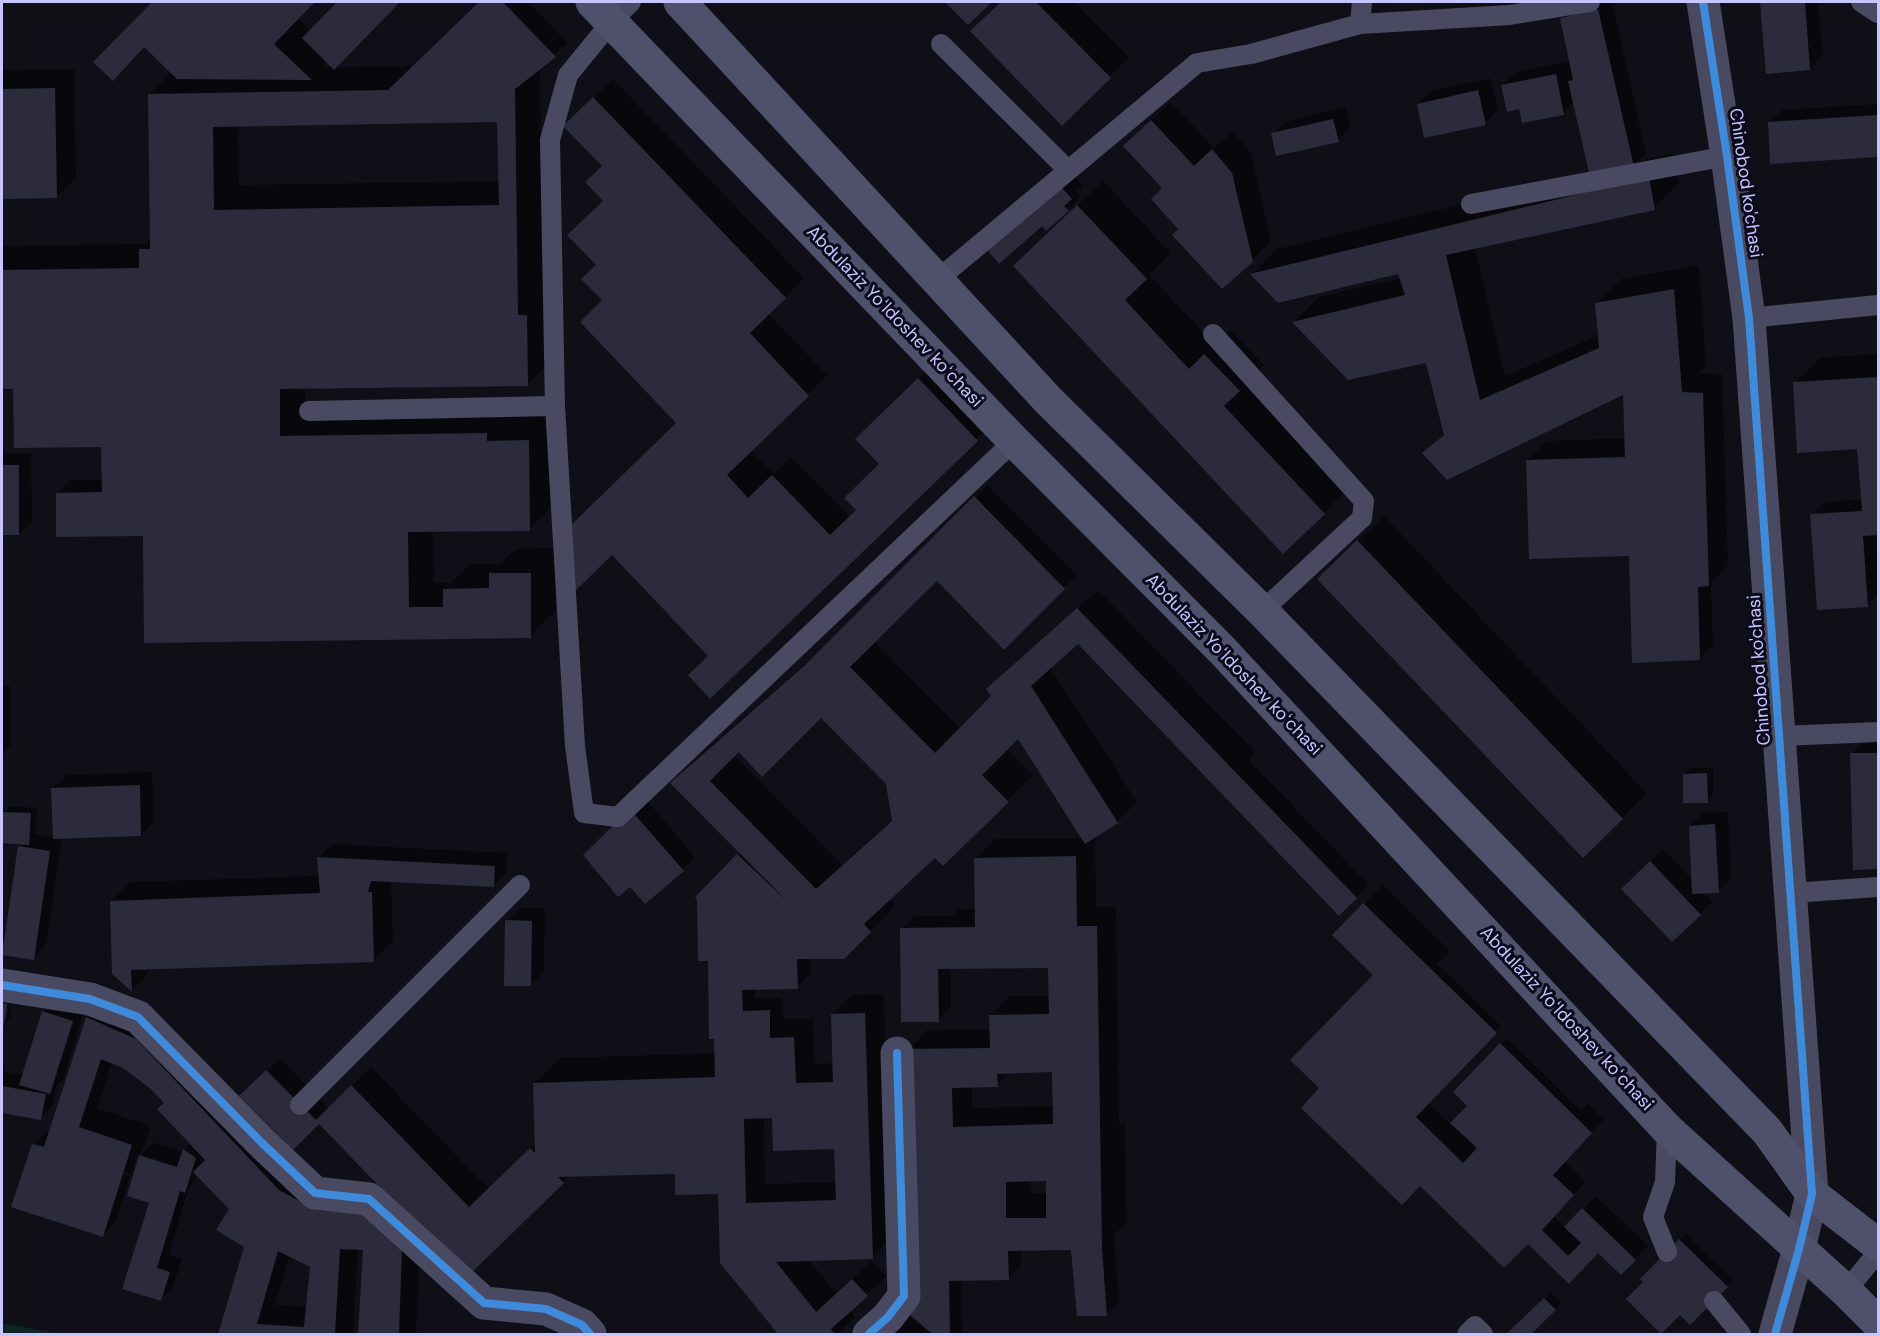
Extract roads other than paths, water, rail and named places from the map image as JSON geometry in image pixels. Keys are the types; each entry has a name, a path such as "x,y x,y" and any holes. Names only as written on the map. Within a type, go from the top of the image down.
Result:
{"main road":[{"path":"680,2 1048,400 1262,611 1767,1131 1812,1194 1878,1245"},
{"name":"Abdulaziz Yoʻldoshev koʻchasi","path":"612,8 1014,441 1222,650 1667,1129 1846,1291 1878,1323"}],"street":[{"name":"Chinobod ko'chasi","path":"1703,2 1749,318 1812,1194 1775,1335"},
{"path":"2,985 90,999 138,1017 268,1137 315,1192 369,1199 484,1303 546,1309 582,1325 590,1335"},
{"path":"868,1335 888,1317 904,1296 897,1053"}],"lane":[{"path":"1360,24 1362,2"},
{"path":"937,280 1197,63 1251,54 1360,24 1510,15 1590,2"},
{"path":"1861,2 1878,13"},
{"path":"612,8 568,75 550,140 555,406 575,746 584,813 618,817 1014,441"},
{"path":"941,44 1068,170"},
{"path":"1471,204 1727,156"},
{"path":"1749,318 1878,305"},
{"path":"1213,334 1364,501 1362,518 1262,611"},
{"path":"309,411 555,406"},
{"path":"1780,736 1878,732"},
{"path":"300,1105 520,885"},
{"path":"1791,893 1878,887"},
{"path":"1666,1252 1653,1217 1665,1182 1667,1129"},
{"path":"1846,1291 1878,1252"},
{"path":"1714,1301 1741,1335"},
{"path":"1467,1335 1475,1326 1483,1335"}]}
